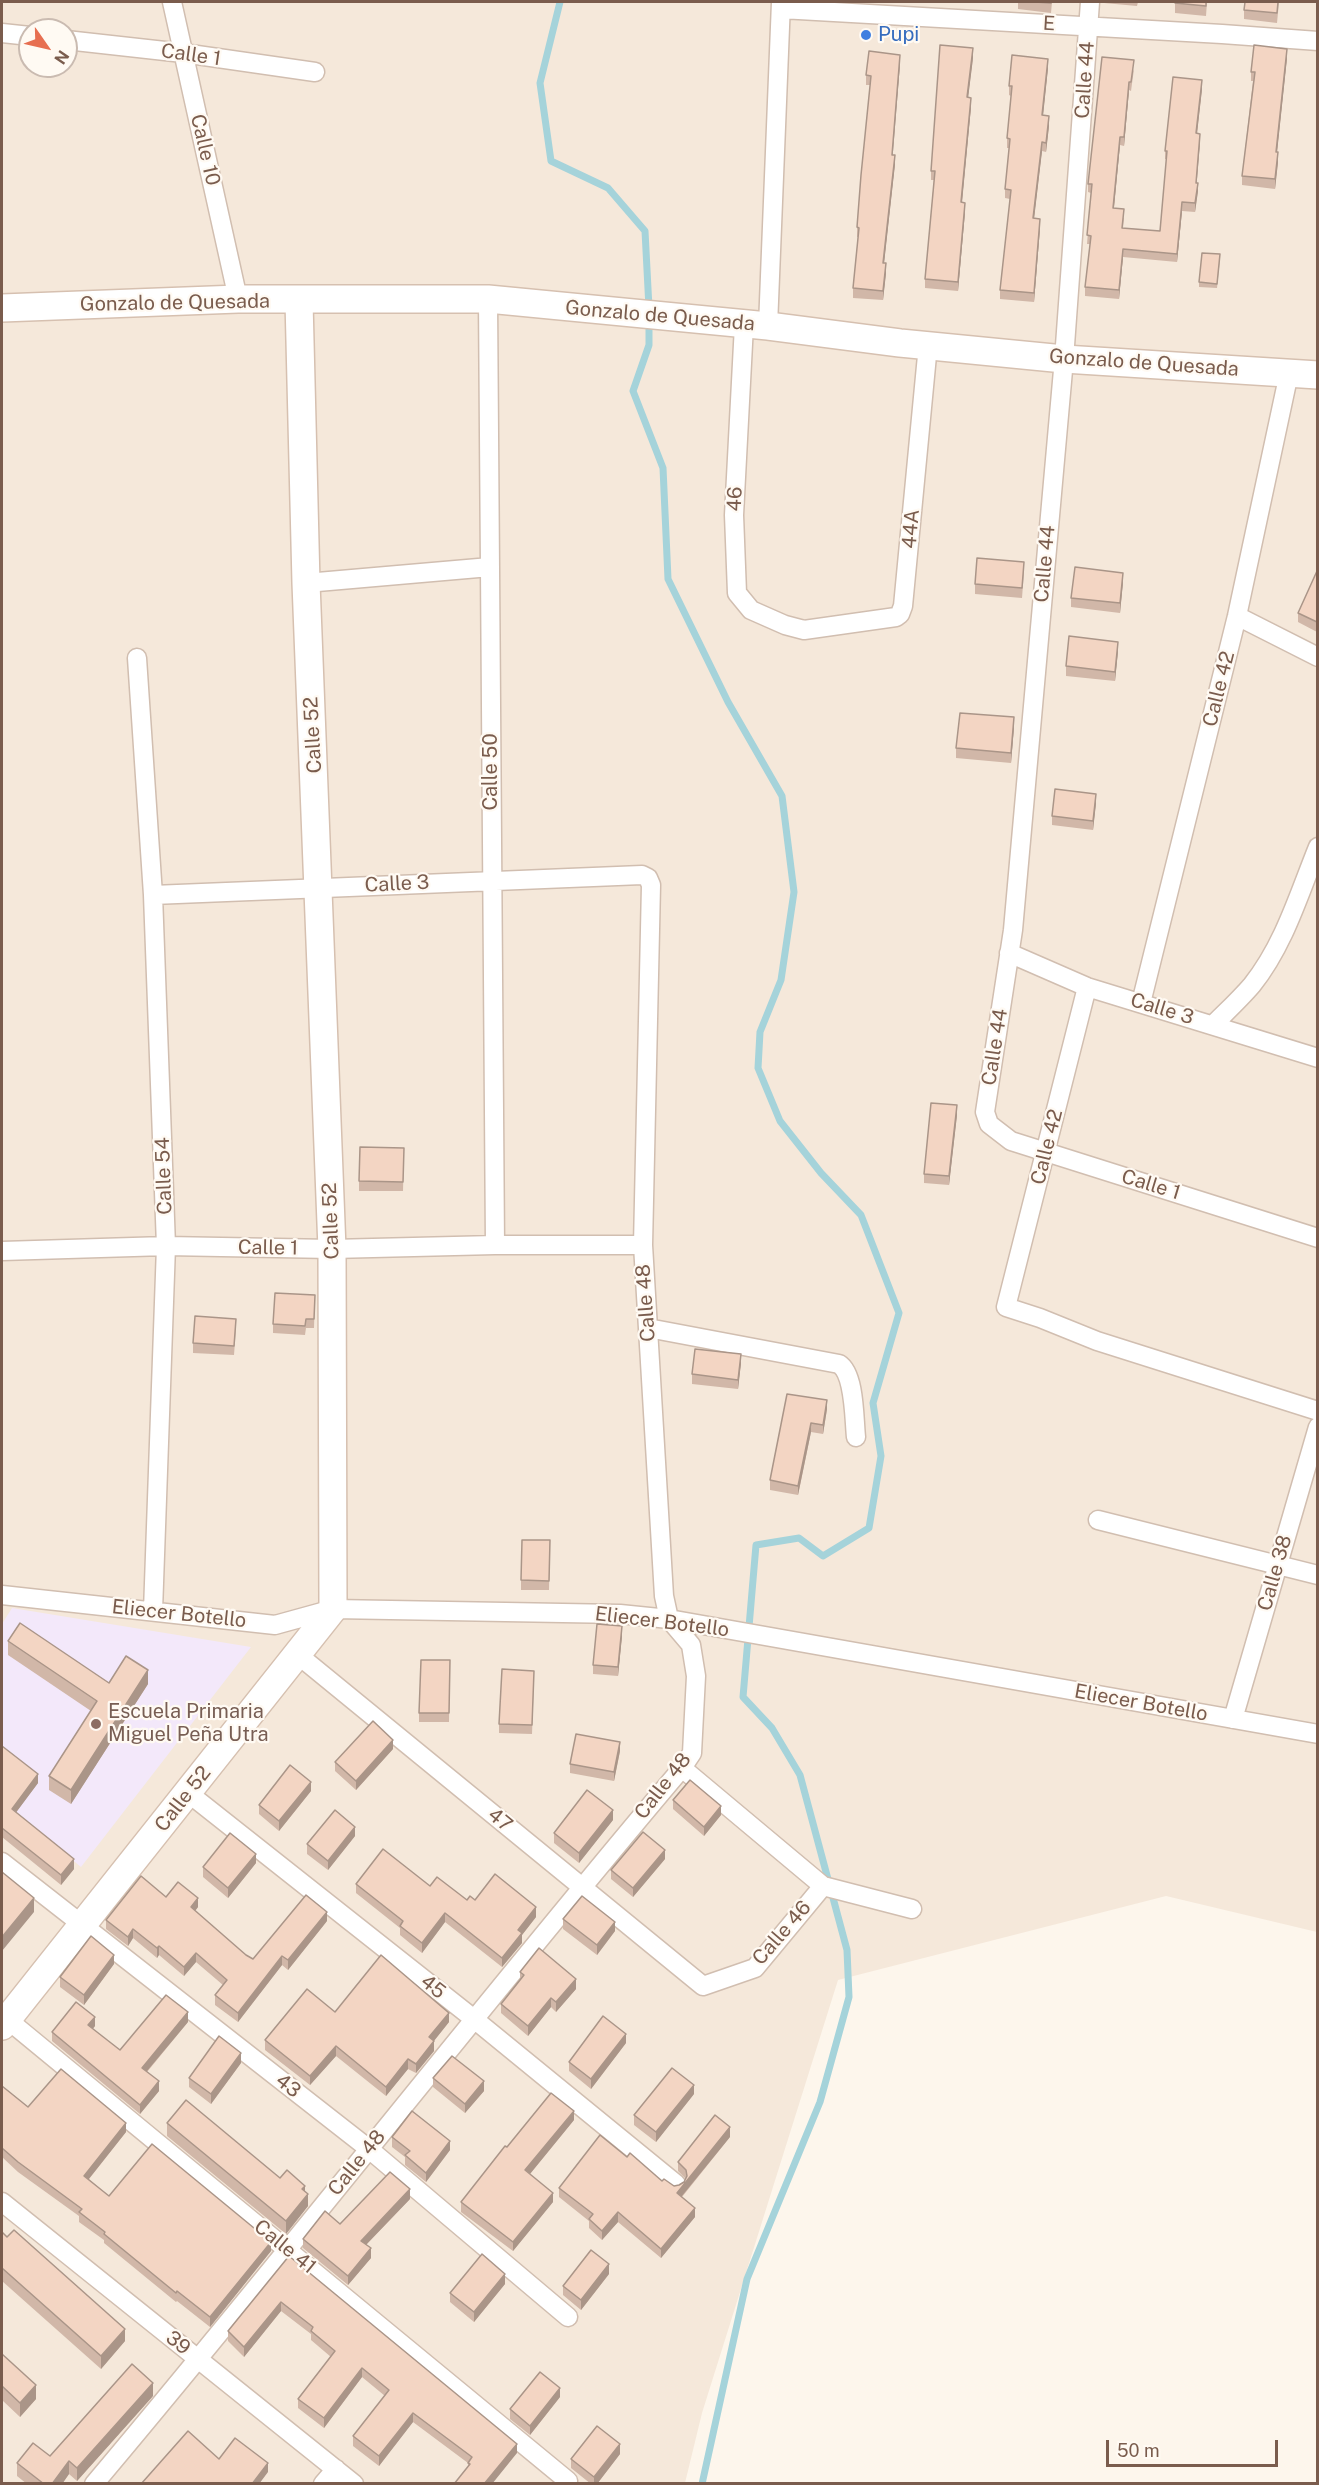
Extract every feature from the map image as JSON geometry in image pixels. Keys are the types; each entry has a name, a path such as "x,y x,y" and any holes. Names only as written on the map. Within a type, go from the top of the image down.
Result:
{"street":[{"name":"Calle 10","path":"172,2 238,299"},
{"name":"Calle 44","path":"989,1124 985,1112 1009,952 1064,359 1090,2"},
{"name":"E","path":"781,5 1317,41"},
{"name":"46","path":"781,5 756,325 734,515 737,593 750,610 784,626 804,630"},
{"path":"2,33 18,35"},
{"name":"Calle 1","path":"78,41 183,53 315,72"},
{"name":"Gonzalo de Quesada","path":"2,308 238,299 298,301 488,299 756,325 1064,359 1317,375"},
{"name":"Calle 50","path":"488,299 495,1245"},
{"name":"Calle 52","path":"3,2020 82,1925 333,1609 332,1249 320,888 306,583 298,301"},
{"name":"44A","path":"804,630 896,617 900,614 903,606 928,345"},
{"path":"1317,356 1317,375"},
{"name":"Calle 42","path":"1141,1003 1237,616 1289,373"},
{"path":"306,583 490,567"},
{"path":"1237,616 1317,657"},
{"name":"Calle 54","path":"137,658 153,895 166,1246 153,1611"},
{"path":"1213,1025 1251,986 1273,954 1290,920 1317,847"},
{"name":"Calle 3","path":"153,895 492,879 642,875"},
{"name":"Calle 48","path":"94,2484 198,2360 581,1887 692,1754 696,1676 691,1645 669,1619 664,1596 643,1245 651,885 648,878 642,875"},
{"name":"Calle 3","path":"1009,952 1087,987 1317,1059"},
{"name":"Calle 42","path":"1087,987 1006,1307 1096,1341 1317,1411"},
{"name":"Calle 1","path":"989,1124 1011,1141 1317,1238"},
{"name":"Calle 1","path":"2,1251 166,1246 332,1249 495,1245 643,1245"},
{"path":"648,1329 839,1364 844,1367 850,1383 856,1437"},
{"name":"Calle 38","path":"1233,1719 1317,1427"},
{"path":"1098,1520 1277,1563 1317,1575"},
{"name":"Eliecer Botello","path":"2,1595 275,1625 333,1609 620,1614 669,1619 1317,1734"},
{"name":"47","path":"297,1654 703,1986"},
{"path":"682,1768 823,1886 912,1908"},
{"name":"45","path":"188,1792 474,2019 676,2184"},
{"name":"43","path":"2,1862 369,2149 568,2317"},
{"name":"Calle 46","path":"703,1986 755,1968 823,1886"},
{"name":"Calle 41","path":"3,2020 287,2248 568,2481"},
{"name":"39","path":"2,2202 354,2484"},
{"path":"323,2484 336,2469"}],"shaded area":[{"path":"2,2 1317,2 1317,1932 1166,1896 838,1980 702,2413 685,2483 2,2484"},
{"name":"Escuela Primaria Miguel Peña Utra","path":"12,1608 251,1647 81,1867 2,1801 2,1624"}],"building":[{"path":"1206,2 1206,6 1175,3"},
{"path":"1245,2 1278,2 1277,13 1244,10"},
{"path":"940,45 973,48 967,97 971,98 961,202 965,203 958,282 925,279 935,171 931,171"},
{"path":"1254,45 1287,49 1275,179 1242,176 1255,72 1251,72"},
{"path":"869,51 900,55 892,155 895,155 883,263 886,263 883,291 853,288 871,76 866,75"},
{"path":"1012,55 1048,59 1042,115 1049,116 1046,143 1042,142 1033,218 1040,219 1034,293 1000,290 1011,190 1005,189 1010,139 1007,138 1012,86 1009,86"},
{"path":"1102,57 1134,60 1131,82 1129,82 1124,137 1120,137 1113,208 1124,209 1122,228 1160,231 1173,77 1202,80 1196,133 1200,134 1196,183 1198,183 1195,203 1182,202 1177,254 1123,249 1119,290 1085,287 1091,236 1087,235 1092,184 1088,184"},
{"path":"1202,253 1220,254 1217,284 1199,282"},
{"path":"977,558 1024,562 1022,588 975,584"},
{"path":"1075,567 1123,573 1120,603 1071,598"},
{"path":"1317,571 1317,622 1298,613"},
{"path":"1069,636 1118,642 1115,672 1066,666"},
{"path":"960,713 1014,717 1011,753 956,748"},
{"path":"1055,789 1096,794 1093,821 1052,816"},
{"path":"931,1103 957,1105 949,1176 924,1174"},
{"path":"360,1147 404,1148 403,1182 359,1181"},
{"path":"275,1293 315,1295 314,1319 306,1319 305,1326 273,1324"},
{"path":"195,1316 236,1319 234,1346 193,1343"},
{"path":"695,1349 741,1354 738,1380 692,1374"},
{"path":"787,1394 827,1400 823,1425 811,1423 798,1486 770,1480"},
{"path":"522,1540 550,1540 549,1581 521,1580"},
{"path":"20,1623 109,1683 126,1656 148,1670 71,1790 49,1776 97,1701 8,1641"},
{"path":"597,1624 622,1626 618,1667 593,1665"},
{"path":"421,1660 450,1660 449,1713 419,1713"},
{"path":"502,1669 534,1671 532,1725 499,1724"},
{"path":"373,1721 393,1740 356,1781 335,1762"},
{"path":"576,1734 620,1742 614,1772 570,1764"},
{"path":"2,1746 38,1774 12,1809 74,1859 61,1875 2,1828"},
{"path":"290,1765 311,1782 279,1821 259,1805"},
{"path":"690,1780 721,1806 704,1827 673,1800"},
{"path":"587,1790 613,1810 579,1853 554,1833"},
{"path":"335,1810 355,1827 328,1861 307,1844"},
{"path":"643,1832 665,1850 633,1888 611,1870"},
{"path":"230,1833 256,1854 228,1888 203,1867"},
{"path":"383,1849 430,1886 437,1877 467,1900 470,1896 475,1900 495,1874 536,1907 518,1930 522,1933 502,1958 445,1913 422,1943 400,1926 403,1921 356,1884"},
{"path":"2,1872 34,1898 2,1937"},
{"path":"141,1876 166,1897 178,1882 198,1898 191,1907 253,1959 306,1895 327,1912 288,1960 282,1956 238,2013 215,1995 227,1980 196,1953 184,1967 159,1946 157,1948 133,1929 128,1937 106,1920"},
{"path":"582,1896 615,1922 597,1945 563,1919"},
{"path":"91,1936 114,1955 84,1995 60,1977"},
{"path":"539,1948 576,1979 556,2002 551,1998 528,2026 501,2004 524,1975 520,1972"},
{"path":"381,1955 449,2013 429,2037 434,2041 416,2064 408,2059 386,2087 336,2046 310,2076 265,2040 307,1989 335,2012"},
{"path":"166,1995 188,2012 142,2068 159,2081 140,2105 52,2032 76,2002 95,2017 88,2025 120,2050"},
{"path":"603,2016 626,2034 591,2079 569,2062"},
{"path":"219,2036 241,2053 211,2094 189,2078"},
{"path":"452,2056 484,2081 465,2104 433,2078"},
{"path":"672,2068 694,2085 656,2132 634,2115"},
{"path":"61,2069 126,2123 84,2176 109,2196 152,2144 271,2242 210,2317 177,2291 176,2293 104,2234 105,2232 79,2212 82,2209 2,2148 2,2086 28,2107"},
{"path":"551,2093 574,2111 525,2170 553,2193 513,2242 461,2202"},
{"path":"186,2100 280,2178 287,2170 305,2186 302,2189 308,2194 286,2221 167,2123"},
{"path":"412,2111 450,2141 426,2173 405,2155 410,2151 392,2137"},
{"path":"715,2115 730,2127 677,2193 695,2208 661,2249 618,2212 602,2231 589,2219 593,2214 559,2188 600,2135 627,2157 630,2153 662,2181 664,2179 674,2186 679,2185 687,2176 686,2170 678,2162"},
{"path":"390,2172 410,2189 361,2241 371,2248 348,2276 303,2239 325,2211 340,2224"},
{"path":"14,2230 125,2329 101,2356 2,2268 2,2232 7,2237"},
{"path":"591,2250 609,2264 581,2300 563,2286"},
{"path":"482,2254 505,2274 474,2312 450,2293"},
{"path":"289,2256 517,2444 484,2484 454,2484 470,2464 468,2463 472,2457 413,2413 379,2456 353,2436 389,2390 362,2368 324,2418 298,2399 335,2351 311,2331 313,2327 281,2302 244,2347 228,2331"},
{"path":"2,2354 36,2385 20,2403 2,2386"},
{"path":"132,2364 153,2383 77,2468 69,2461 52,2484 44,2484 17,2463 33,2443 50,2456"},
{"path":"540,2372 560,2388 530,2426 510,2409"},
{"path":"597,2426 620,2444 594,2477 571,2459"},
{"path":"188,2431 219,2459 235,2438 268,2463 252,2484 141,2484"}],"waterway":[{"path":"560,2 540,83 551,161 608,188 645,231 649,308"},
{"path":"649,319 649,345 633,391 663,468 668,579 728,702 782,796 794,892 781,980 760,1032 758,1068 780,1121 821,1173 861,1215 899,1313 873,1403 881,1456 869,1528 823,1556 799,1538 756,1545 743,1697 772,1728 800,1775 847,1950 849,1997 820,2102 747,2279 702,2484"}],"place":[{"name":"Pupi","path":"866,35"},
{"name":"Escuela Primaria Miguel Peña Utra","path":"96,1724"}]}
